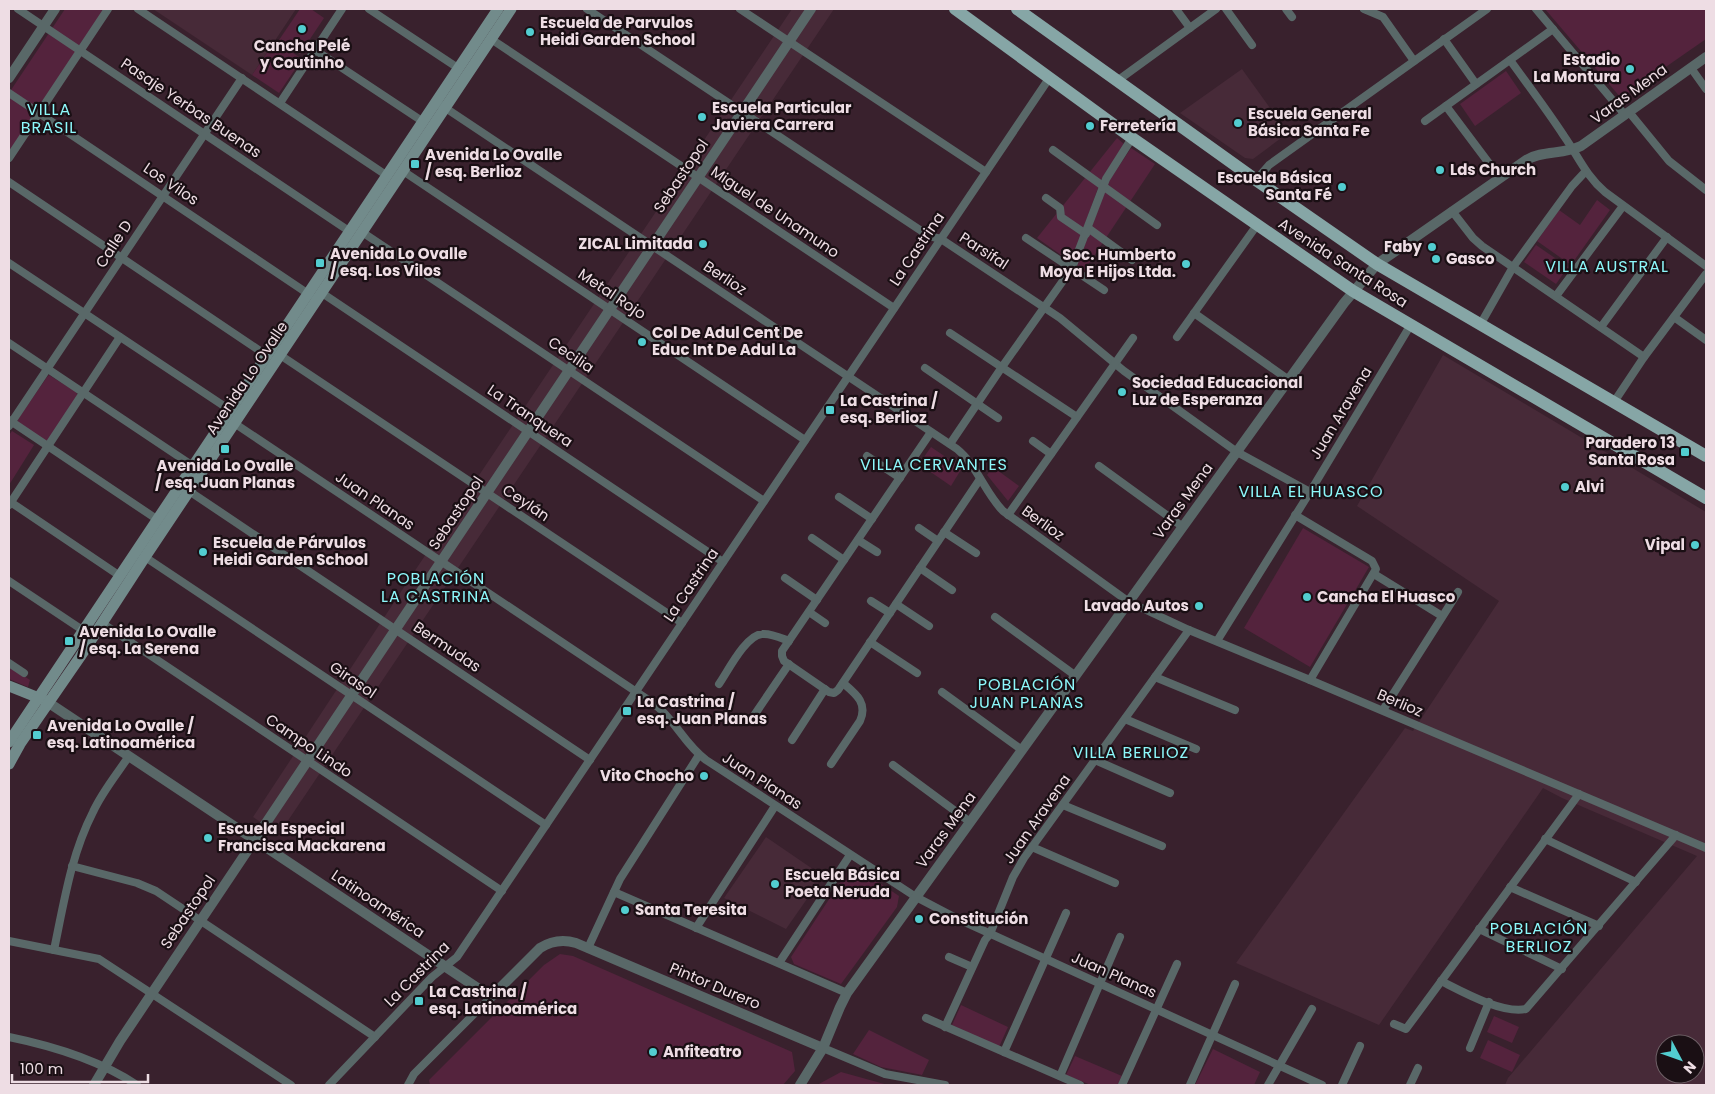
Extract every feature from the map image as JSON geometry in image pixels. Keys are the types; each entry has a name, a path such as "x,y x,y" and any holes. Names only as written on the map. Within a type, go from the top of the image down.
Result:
{"main road":[{"name":"Avenida Lo Ovalle","path":"10,738 84,631 422,121 440,104 491,40 512,9"},
{"name":"Avenida Santa Rosa","path":"955,9 1132,138 1353,291 1706,498"},
{"name":"Avenida Santa Rosa","path":"1017,9 1377,264 1706,456"},
{"name":"Avenida Lo Ovalle","path":"9,764 20,744 50,703 145,557 403,171 458,68 494,10"},
{"path":"9,686 50,703"}],"street":[{"name":"Pasaje Yerbas Buenas","path":"18,9 349,231"},
{"path":"9,78 55,9"},
{"path":"9,158 108,9"},
{"path":"138,9 386,174"},
{"path":"280,103 342,9"},
{"path":"369,9 458,68"},
{"name":"Parsifal","path":"587,9 929,236 941,239 1044,307 1076,330 1115,363 1237,452 1310,492"},
{"path":"740,9 986,172"},
{"name":"Sebastopol","path":"94,1085 152,993 811,9"},
{"path":"1176,9 1190,28"},
{"path":"1117,81 1216,9"},
{"path":"1226,9 1252,45"},
{"path":"1286,9 1292,17"},
{"path":"1364,9 1383,13 1414,61"},
{"path":"1256,180 1269,165 1487,9"},
{"path":"1536,9 1550,32 1669,161 1706,190"},
{"path":"1425,121 1550,32"},
{"path":"1444,39 1476,84"},
{"name":"Miguel de Unamuno","path":"491,40 894,308"},
{"path":"315,50 422,121"},
{"name":"Varas Mena","path":"800,1085 822,1048 847,993 1353,291 1377,264 1500,178 1534,156 1573,150 1581,146 1706,57"},
{"path":"1510,60 1563,134 1585,172 1599,187 1706,266"},
{"path":"1691,68 1706,89"},
{"name":"La Castrina","path":"329,1085 432,977 457,957 1050,77"},
{"name":"Calle D","path":"10,422 85,313 162,195 169,189 242,78"},
{"name":"Los Vilos","path":"9,93 307,292 320,296"},
{"name":"Berlioz","path":"440,104 950,444 964,456 994,502 1008,515 1129,602 1189,630 1383,710 1706,848"},
{"path":"1446,106 1500,178"},
{"path":"950,444 1072,268 1103,186 1132,138"},
{"path":"1053,150 1157,224"},
{"name":"Metal Rojo","path":"403,171 805,440"},
{"path":"1480,324 1513,267 1572,186 1585,172"},
{"path":"9,182 266,355"},
{"path":"1046,198 1060,208 1061,217 1132,260"},
{"path":"1556,296 1623,206"},
{"path":"1452,211 1478,242 1644,357"},
{"path":"1177,337 1257,225"},
{"name":"Cecilia","path":"362,232 764,501"},
{"path":"1601,327 1666,237"},
{"path":"1026,238 1104,290"},
{"path":"9,263 230,410"},
{"path":"1614,402 1644,357 1706,274"},
{"name":"La Tranquera","path":"320,296 723,562"},
{"path":"1194,313 1289,380"},
{"path":"1674,317 1706,340"},
{"name":"Juan Aravena","path":"1217,641 1410,326"},
{"path":"950,333 1077,417"},
{"path":"120,337 9,502 120,576"},
{"path":"1008,515 1133,338"},
{"path":"9,343 193,466"},
{"name":"Ceylán","path":"280,355 682,623"},
{"path":"925,368 998,418"},
{"path":"10,422 158,520"},
{"name":"Juan Planas","path":"234,423 636,691 662,710 688,744 699,755 774,806 916,897 990,934 1322,1085"},
{"path":"931,432 782,651 784,661 825,689 834,692 838,690 980,479"},
{"path":"1033,441 1051,454"},
{"path":"867,456 900,478"},
{"path":"1099,466 1182,527"},
{"name":"Bermudas","path":"189,491 590,760"},
{"path":"839,497 872,519"},
{"path":"1295,515 1372,561 1376,566 1374,574 1310,680"},
{"path":"920,528 938,541"},
{"path":"944,532 976,553"},
{"path":"812,538 844,560"},
{"path":"858,540 877,552"},
{"name":"Girasol","path":"145,557 546,825"},
{"path":"920,568 952,590"},
{"path":"1374,574 1442,616"},
{"path":"785,578 818,600"},
{"path":"9,581 84,631"},
{"path":"1383,710 1458,592"},
{"path":"871,601 890,613"},
{"path":"896,604 929,626"},
{"path":"809,612 825,623"},
{"path":"995,617 1076,676"},
{"name":"Campo Lindo","path":"102,623 502,891"},
{"name":"Juan Aravena","path":"945,1026 985,940 990,934 1013,877 1032,847 1189,630"},
{"path":"719,684 746,644 754,636 768,634 789,641"},
{"path":"870,642 917,673"},
{"path":"9,663 24,673"},
{"path":"755,714 789,664"},
{"path":"1155,677 1235,710"},
{"path":"831,764 863,714 863,706 859,698 843,683"},
{"path":"792,740 825,689"},
{"path":"942,692 1022,750"},
{"name":"Latinoamérica","path":"50,703 490,997"},
{"path":"1125,719 1196,749"},
{"path":"588,948 614,892 632,859 699,755"},
{"path":"54,950 72,866 94,809 129,756"},
{"path":"1095,760 1170,793"},
{"path":"893,765 970,822"},
{"path":"1394,1024 1406,1029 1579,794"},
{"path":"1063,804 1162,846"},
{"path":"696,928 774,806"},
{"path":"1443,978 1490,1002 1518,1011 1526,1009 1676,835"},
{"path":"1545,839 1636,882"},
{"path":"1032,847 1115,883"},
{"path":"779,963 850,855"},
{"path":"72,866 150,888 374,1037"},
{"path":"1510,886 1599,926"},
{"path":"614,892 847,993"},
{"path":"1004,1052 1066,913"},
{"path":"1479,929 1562,968"},
{"path":"1060,1076 1120,937"},
{"path":"9,941 99,958 291,1085"},
{"name":"Pintor Durero","path":"490,997 544,945 554,941 565,941 588,948 885,1074 945,1085"},
{"path":"949,957 972,968"},
{"path":"1122,1085 1177,964"},
{"path":"1190,1085 1235,984"},
{"path":"408,1085 414,1074 490,997"},
{"path":"1470,1048 1490,1002"},
{"path":"1268,1085 1312,1010"},
{"path":"926,1018 1080,1085"},
{"path":"9,1037 50,1046 121,1074 137,1085"},
{"path":"1342,1085 1360,1046"},
{"path":"1410,1085 1418,1068"}],"shaded area":[{"path":"65,9 106,9 9,155 9,93"},
{"path":"153,9 296,9 252,75"},
{"name":"Cancha Pelé y Coutinho","path":"300,9 311,9 324,18 300,54 279,40"},
{"path":"792,9 834,9 279,834 253,817 410,578"},
{"name":"Estadio La Montura","path":"1545,9 1706,9 1706,39 1621,98"},
{"path":"275,41 302,59 279,93 252,75"},
{"name":"Escuela General Básica Santa Fe","path":"1242,69 1288,133 1253,159 1245,158 1180,113"},
{"path":"1506,71 1521,93 1475,126 1460,104"},
{"path":"1117,138 1124,144 1101,180 1071,262 1037,238"},
{"path":"1131,148 1155,164 1084,271 1077,266 1109,181"},
{"path":"1597,200 1610,210 1571,265 1537,241 1559,210 1580,225"},
{"path":"1536,245 1568,267 1556,284 1524,262"},
{"path":"1443,355 1706,512 1706,1085 1505,1085 1508,1078 1697,856 1543,788 1379,1025 1236,963 1405,728 1413,731 1499,601 1357,506"},
{"path":"49,375 76,392 78,396 50,440 45,441 18,423 18,419"},
{"path":"12,431 34,445 9,485 9,435"},
{"path":"931,447 962,468 951,486 919,464"},
{"path":"993,467 1019,486 1008,501 987,475"},
{"name":"Cancha El Huasco","path":"1303,528 1369,567 1310,667 1244,628"},
{"path":"9,666 30,680 28,687 9,679"},
{"name":"Escuela Básica Poeta Neruda","path":"766,837 823,876 786,929 724,898"},
{"path":"856,867 899,896 897,907 841,984 794,964 791,957 847,872"},
{"path":"560,954 573,956 792,1052 795,1071 783,1085 430,1085 429,1080 544,965"},
{"path":"961,1005 1008,1027 999,1047 952,1025"},
{"path":"1494,1016 1519,1027 1512,1043 1487,1032"},
{"path":"869,1030 929,1060 922,1075 881,1067 853,1054"},
{"path":"1488,1040 1520,1055 1512,1072 1480,1058"},
{"path":"1213,1049 1260,1072 1254,1085 1195,1085"},
{"path":"1075,1056 1122,1076 1118,1085 1091,1085 1066,1075"},
{"path":"841,1072 888,1085 817,1085"}],"place":[{"name":"Cancha Pelé y Coutinho","path":"302,29"},
{"name":"Escuela de Parvulos Heidi Garden School","path":"530,32"},
{"name":"Estadio La Montura","path":"1630,69"},
{"name":"Escuela Particular Javiera Carrera","path":"702,117"},
{"name":"Escuela General Básica Santa Fe","path":"1238,123"},
{"name":"Ferretería","path":"1090,126"},
{"name":"Avenida Lo Ovalle / esq. Berlioz","path":"415,164"},
{"name":"Lds Church","path":"1440,170"},
{"name":"Escuela Básica Santa Fé","path":"1342,187"},
{"name":"ZICAL Limitada","path":"703,244"},
{"name":"Faby","path":"1432,247"},
{"name":"Gasco","path":"1436,259"},
{"name":"Avenida Lo Ovalle / esq. Los Vilos","path":"320,263"},
{"name":"Soc. Humberto Moya E Hijos Ltda.","path":"1186,264"},
{"name":"Col De Adul Cent De Educ Int De Adul La","path":"642,342"},
{"name":"Sociedad Educacional Luz de Esperanza","path":"1122,392"},
{"name":"La Castrina / esq. Berlioz","path":"830,410"},
{"name":"Avenida Lo Ovalle / esq. Juan Planas","path":"225,449"},
{"name":"Paradero 13 Santa Rosa","path":"1685,452"},
{"name":"Alvi","path":"1565,487"},
{"name":"Vipal","path":"1695,545"},
{"name":"Escuela de Párvulos Heidi Garden School","path":"203,552"},
{"name":"Cancha El Huasco","path":"1307,597"},
{"name":"Lavado Autos","path":"1199,606"},
{"name":"Avenida Lo Ovalle / esq. La Serena","path":"69,641"},
{"name":"La Castrina / esq. Juan Planas","path":"627,711"},
{"name":"Avenida Lo Ovalle / esq. Latinoamérica","path":"37,735"},
{"name":"Vito Chocho","path":"704,776"},
{"name":"Escuela Especial Francisca Mackarena","path":"208,838"},
{"name":"Escuela Básica Poeta Neruda","path":"775,884"},
{"name":"Santa Teresita","path":"625,910"},
{"name":"Constitución","path":"919,919"},
{"name":"La Castrina / esq. Latinoamérica","path":"419,1001"},
{"name":"Anfiteatro","path":"653,1052"}],"district":[{"name":"VILLA BRASIL","path":"49,118"},
{"name":"VILLA AUSTRAL","path":"1607,266"},
{"name":"VILLA CERVANTES","path":"934,464"},
{"name":"VILLA EL HUASCO","path":"1311,491"},
{"name":"POBLACIÓN LA CASTRINA","path":"436,587"},
{"name":"POBLACIÓN JUAN PLANAS","path":"1027,693"},
{"name":"VILLA BERLIOZ","path":"1131,752"},
{"name":"POBLACIÓN BERLIOZ","path":"1539,937"}]}
